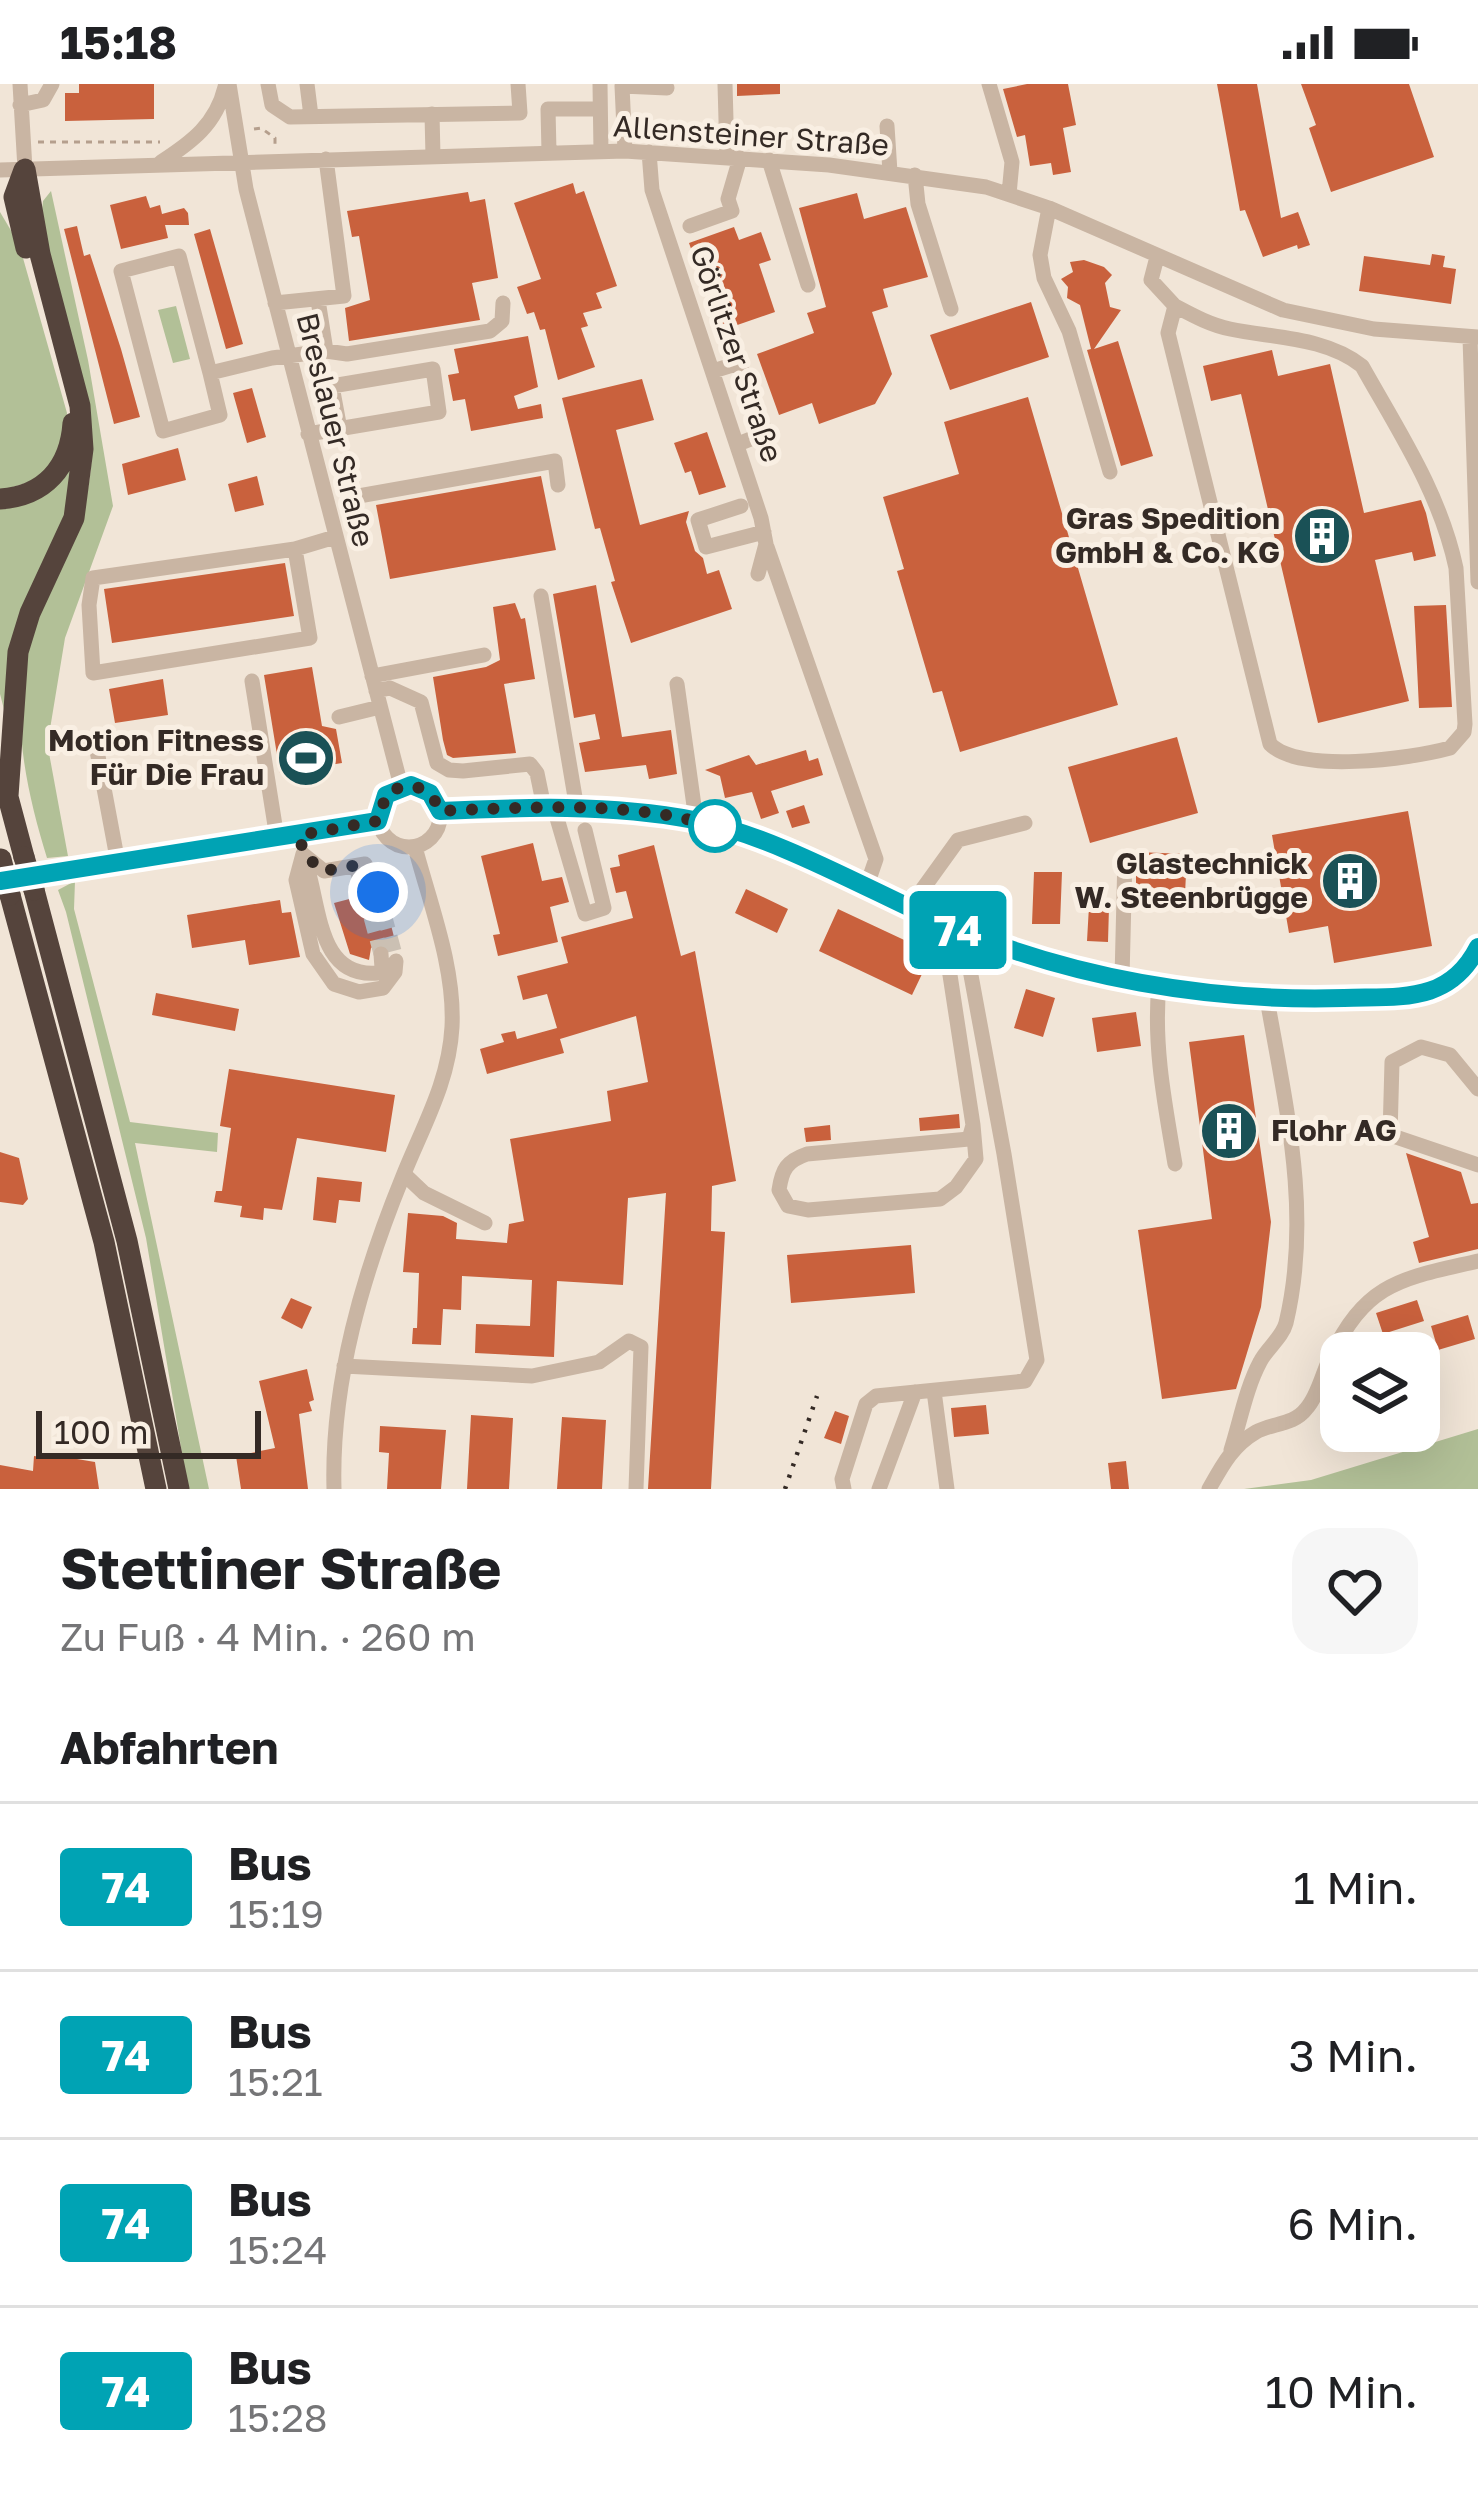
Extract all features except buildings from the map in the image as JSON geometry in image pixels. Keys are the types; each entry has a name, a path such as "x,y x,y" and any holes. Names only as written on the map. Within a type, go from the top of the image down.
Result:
{"highway":[{"path":"0,499 16,498 50,482 67,457 72,434 70,398 18,221 15,188 25,169"},
{"path":"8,796 18,652 39,592 74,518 83,449 80,406 40,254 25,169"},
{"path":"0,202 18,221"},
{"path":"0,767 127,1241 179,1489"},
{"path":"1,857 5,888 104,1242 155,1489"}],"street":[{"path":"20,84 25,169"},
{"path":"159,164 202,132 227,84"},
{"name":"Breslauer Straße","path":"227,84 275,303 401,786"},
{"path":"268,84 276,110 290,117 520,113 518,84"},
{"path":"307,84 311,116"},
{"path":"600,84 601,152"},
{"path":"691,226 732,211 728,199 734,157 725,84"},
{"path":"989,84 1012,162 1009,194"},
{"path":"625,152 622,86 667,88"},
{"path":"20,105 38,103 51,88"},
{"path":"549,152 548,109 599,109"},
{"path":"431,114 433,156"},
{"path":"887,125 890,172"},
{"name":"Allensteiner Straße","path":"0,170 649,152 890,172 1009,194 1049,208 1283,310 1374,329 1474,338"},
{"name":"Görlitzer Straße","path":"649,152 652,190 876,859 866,888"},
{"path":"275,303 344,296 326,159"},
{"path":"769,160 808,285"},
{"path":"915,175 918,205 951,309"},
{"path":"1049,208 1040,255 1044,278 1069,331 1110,472"},
{"path":"179,256 210,373 220,415 163,431 121,271 179,256"},
{"path":"1157,257 1154,287 1175,306 1219,327 1297,340 1342,353 1362,366 1431,487 1454,556 1466,724 1450,748 1321,763 1288,758 1270,744 1168,333 1175,306"},
{"path":"318,300 326,351"},
{"path":"210,373 291,356 326,351 347,354 490,331 502,321 502,303"},
{"path":"1474,338 1478,581"},
{"path":"713,371 739,363 766,433 739,443"},
{"path":"308,434 340,429 439,412 433,369 332,386 340,429"},
{"path":"353,497 555,461 558,485"},
{"path":"741,506 698,520 706,547 765,538 758,574"},
{"path":"295,549 310,638 93,674 89,605 93,578 295,549 334,537"},
{"path":"541,596 577,809"},
{"path":"339,717 376,692 484,655"},
{"path":"252,681 277,838"},
{"path":"677,684 696,820"},
{"path":"376,692 390,688 421,702 437,763 449,770 530,764 586,914 604,908 585,830"},
{"path":"94,740 118,863"},
{"path":"401,786 430,793 440,811 437,830 415,847 395,844 378,821 386,795 401,786"},
{"path":"440,811 549,807 696,820 750,838 991,944 1159,985 1267,999 1404,996 1472,976 1478,947"},
{"path":"5,888 118,863 378,821"},
{"path":"909,908 958,840 1025,823"},
{"path":"300,835 304,879 321,953 338,977 360,983 384,978 390,970 380,959 341,959 321,878 303,854"},
{"path":"334,1489 333,1454 344,1366 371,1259 440,1094 452,1023 446,963 415,847"},
{"path":"303,854 324,871 360,866 372,894"},
{"path":"1121,978 1124,856"},
{"path":"942,923 973,1125 976,1159 970,1171 940,1199 808,1210 788,1206 778,1190 782,1171 791,1160 807,1154 961,1142 969,1138 973,1125"},
{"path":"844,1489 842,1479 866,1404 876,1396 1025,1382 1036,1360 963,932"},
{"path":"1159,985 1160,1072 1175,1164"},
{"path":"1209,1489 1231,1450 1259,1363 1285,1329 1294,1264 1299,1205 1267,999"},
{"path":"1478,1089 1450,1055 1421,1047 1392,1062 1390,1135 1478,1165"},
{"path":"404,1174 424,1193 485,1223"},
{"path":"1231,1450 1258,1431 1292,1420 1307,1409 1347,1325 1379,1292 1412,1276 1478,1261"},
{"path":"344,1366 532,1376 599,1362 628,1341 641,1347 636,1489"},
{"path":"934,1390 947,1489"},
{"path":"879,1489 915,1392"}],"path":[{"path":"22,143 164,142"}],"green space":[{"path":"51,191 88,360 113,506 65,638 49,753 68,856 47,858 25,767 20,705 23,674 39,614 83,510 92,440 46,246 42,210"},
{"path":"0,212 19,244 67,413 61,450 42,478 0,491"},
{"path":"176,306 190,359 173,363 158,310"},
{"path":"74,458 76,488 6,717 0,694 0,508"},
{"path":"75,881 74,909 130,1122 218,1133 217,1152 135,1143 209,1489 188,1489 146,1238 58,890"},
{"path":"1478,1429 1478,1489 1244,1489 1311,1480 1403,1452 1440,1452 1440,1441"}],"tunnel":[{"path":"378,892 394,951"},
{"path":"365,895 381,954"}],"railway":[{"path":"785,1489 817,1396"}],"bus line":[{"name":"74","path":"0,881 378,821 386,795 411,785 430,793 440,811 544,807 696,820 826,869 991,944 1140,982 1267,999 1404,996 1437,989 1466,971 1478,947"}],"place":[{"name":"Gras Spedition GmbH & Co. KG","path":"1322,536"},
{"name":"Motion Fitness Für Die Frau","path":"306,758"},
{"name":"Glastechnick W. Steenbrügge","path":"1350,881"},
{"name":"Flohr AG","path":"1229,1131"}],"route":[{"path":"378,892 364,864 324,871 303,854 300,835 378,821 380,803 401,786 430,793 440,811 544,807 696,820 723,829 715,826"}]}
